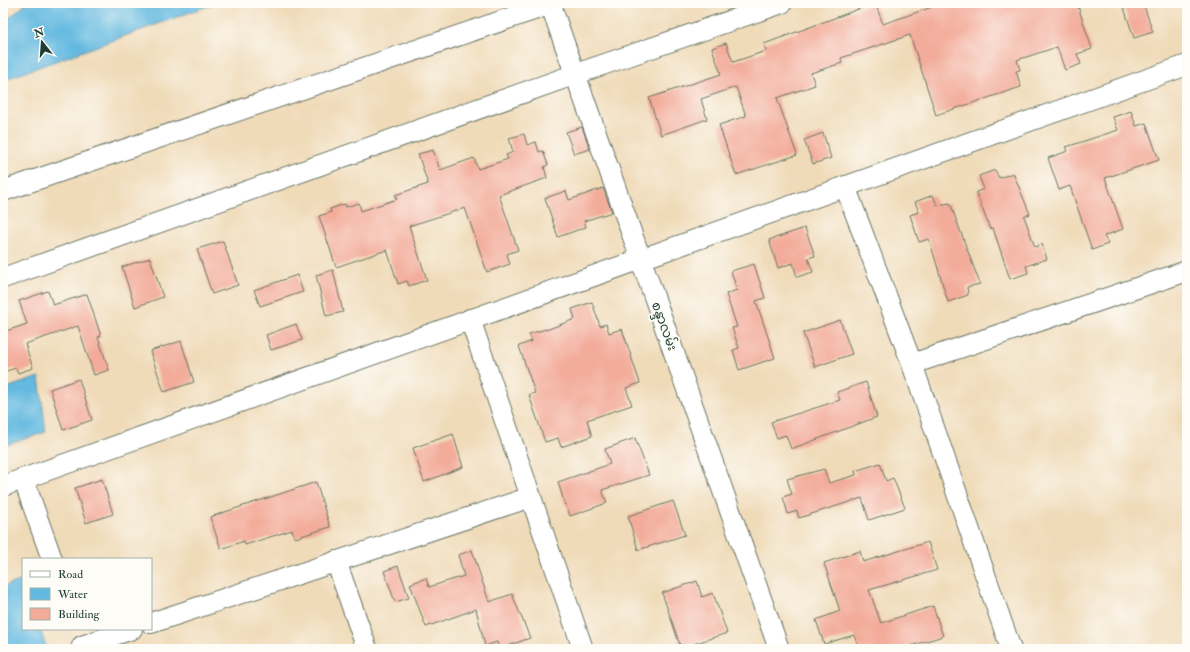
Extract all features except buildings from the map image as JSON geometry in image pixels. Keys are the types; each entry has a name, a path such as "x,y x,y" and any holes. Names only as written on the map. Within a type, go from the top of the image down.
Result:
{"street":[{"path":"3,191 551,3"},
{"name":"စန္ဒာလမ်း","path":"551,3 780,649"},
{"path":"3,278 576,74 782,3"},
{"path":"3,486 1187,65"},
{"path":"845,186 912,364 1011,649"},
{"path":"912,364 1187,271"},
{"path":"470,320 583,649"},
{"path":"24,478 52,558"},
{"path":"152,623 531,497"},
{"path":"336,561 367,649"},
{"path":"80,641 128,630"}],"water":[{"path":"27,3 216,3 3,80 3,23"},
{"path":"39,377 46,432 3,446 3,389"},
{"path":"22,580 22,630 40,630 47,649 3,649 3,587"}]}
